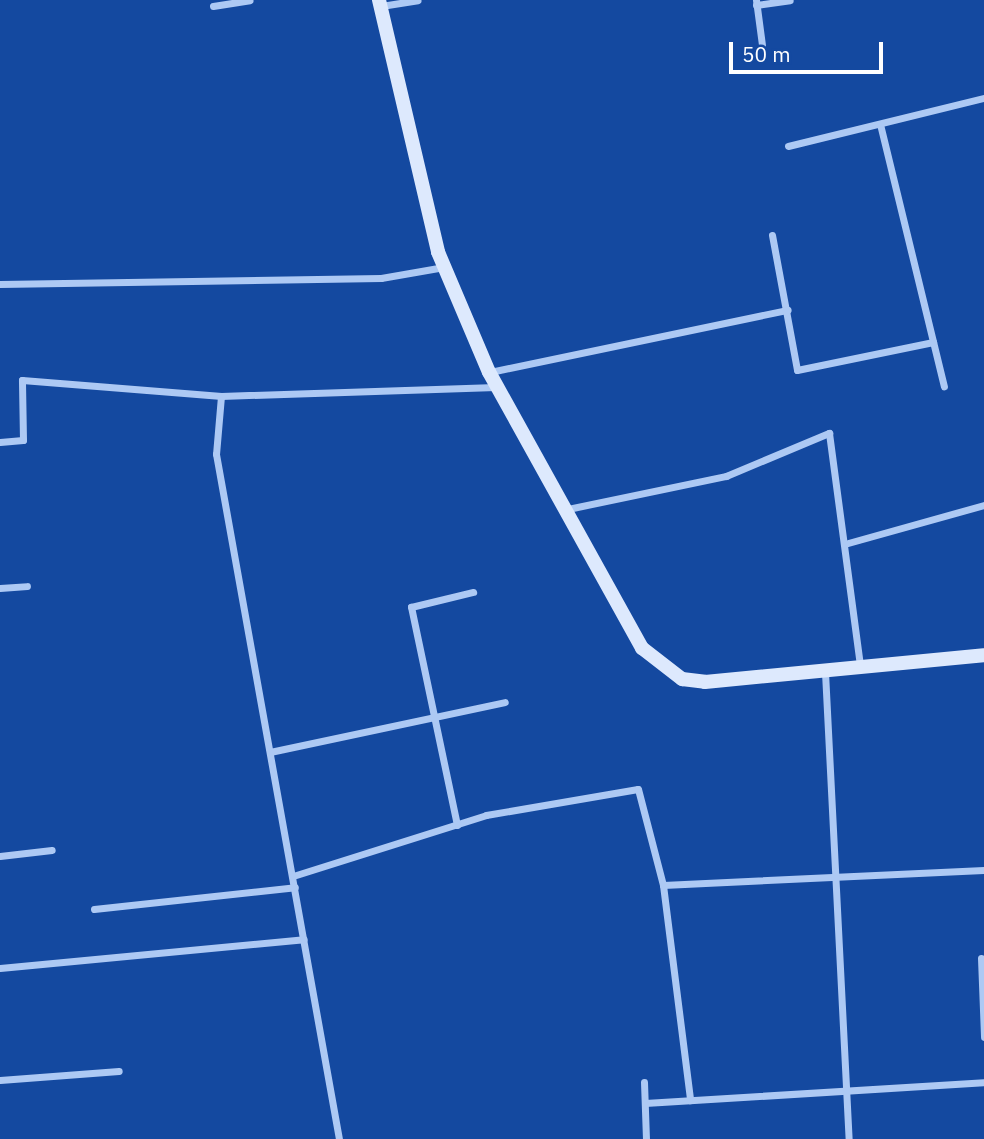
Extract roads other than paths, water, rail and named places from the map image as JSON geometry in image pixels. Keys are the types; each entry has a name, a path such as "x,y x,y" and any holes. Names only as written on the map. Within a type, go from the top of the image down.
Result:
{"street":[{"path":"213,6 250,0"},
{"path":"418,0 380,3 445,267 489,372 562,510 642,648 663,667 705,682 984,655"},
{"path":"762,45 756,2 790,0"},
{"path":"788,146 984,98"},
{"path":"880,124 944,386"},
{"path":"772,235 797,370 933,342"},
{"path":"0,284 381,278 445,267"},
{"path":"489,372 788,310"},
{"path":"0,442 23,440 22,380 220,396 497,387"},
{"path":"220,396 216,454 339,1139"},
{"path":"562,510 726,476 829,433 848,542 860,666"},
{"path":"848,542 984,505"},
{"path":"0,588 27,586"},
{"path":"457,825 411,607 473,592"},
{"path":"825,672 849,1139"},
{"path":"270,751 505,702"},
{"path":"293,876 457,825 638,789 663,885 690,1100"},
{"path":"0,856 52,850"},
{"path":"663,885 984,870"},
{"path":"94,909 295,887"},
{"path":"0,968 304,939"},
{"path":"981,958 984,1037"},
{"path":"0,1080 119,1071"},
{"path":"644,1082 646,1139"},
{"path":"645,1103 984,1082"}]}
